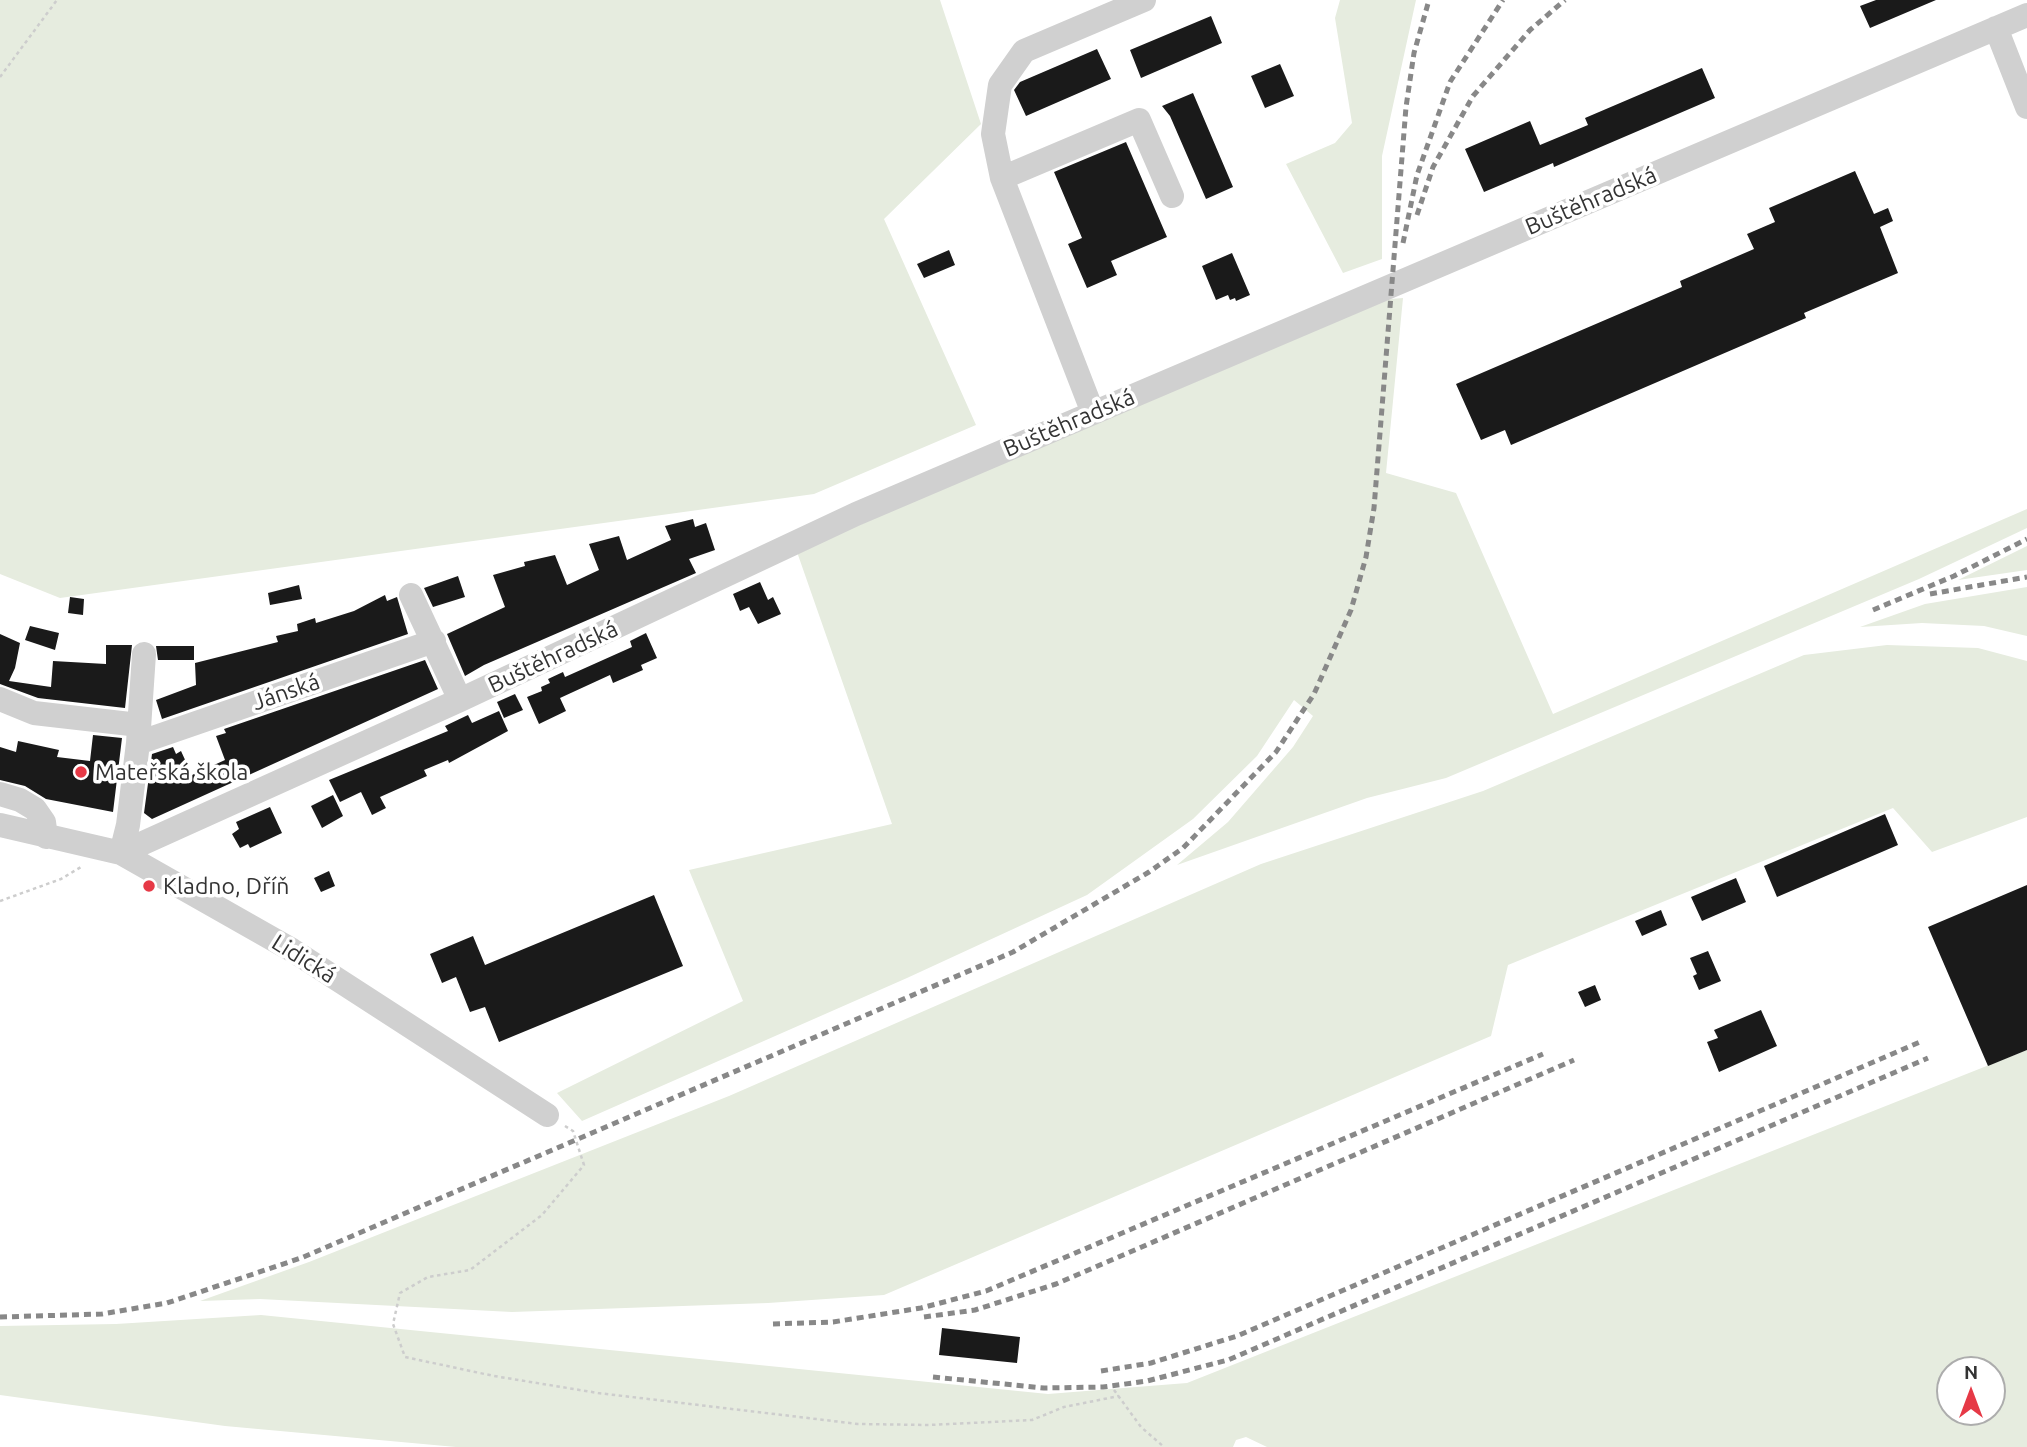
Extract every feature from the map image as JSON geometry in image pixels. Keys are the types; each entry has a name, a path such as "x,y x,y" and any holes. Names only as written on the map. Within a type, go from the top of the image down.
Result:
{"street":[{"path":"1093,413 1002,178 993,134 1000,85 1024,51 1144,0"},
{"name":"Buštěhradská","path":"121,853 460,700 856,514 2027,15"},
{"path":"1996,29 2027,107"},
{"path":"1002,178 1139,120 1172,196"},
{"path":"411,595 435,641 460,700"},
{"name":"Jánská","path":"0,699 34,713 139,734 435,641"},
{"path":"121,853 128,825 139,734 144,654"},
{"path":"0,794 20,800 35,809 44,822 46,837"},
{"name":"Lidická","path":"0,825 121,853 292,950 547,1115"}],"path":[{"path":"0,77 57,0"},
{"path":"0,901 61,879 80,867"},
{"path":"547,1115 573,1131 584,1165 542,1215 470,1270 428,1277 400,1293 393,1324 405,1357 494,1376 598,1393 858,1423 929,1426 1032,1420 1063,1407 1119,1396"},
{"path":"1114,1390 1140,1427 1164,1447"}],"shaded area":[{"path":"0,0 940,0 981,124 884,219 976,425 814,494 60,598 0,574"},
{"path":"1340,0 1416,0 1382,156 1382,259 1343,273 1286,164 1335,143 1352,123 1335,18"},
{"path":"1403,298 1386,473 1456,493 1553,714 2027,509 2027,528 1919,579 1446,778 1367,798 1177,865 1228,822 1293,747 1313,716 1294,700 1257,756 1193,819 1087,895 907,978 582,1121 557,1093 743,1001 689,870 892,824 797,552 1378,300"},
{"path":"2027,546 2027,570 1958,580"},
{"path":"2027,587 2027,636 1984,626 1922,623 1860,627 1925,604"},
{"path":"1887,645 1978,648 2027,661 2027,817 1932,852 1893,808 1508,965 1491,1036 884,1295 768,1303 512,1312 260,1299 200,1301 309,1262 729,1096 1261,864 1483,791 1804,655"},
{"path":"2027,1050 2027,1447 1267,1447 1246,1437 1236,1440 1233,1447 456,1447 225,1426 0,1395 0,1326 116,1324 261,1315 1048,1394 1187,1383"}],"building":[{"path":"1876,0 1936,0 1870,28 1860,6"},
{"path":"1211,16 1222,43 1141,78 1130,50"},
{"path":"1097,49 1111,79 1026,116 1014,90 1020,82"},
{"path":"1280,64 1294,96 1265,108 1251,76"},
{"path":"1702,68 1715,98 1554,167 1553,163 1484,192 1465,149 1530,121 1540,145 1588,125 1585,118"},
{"path":"1193,93 1233,187 1206,199 1170,116 1162,106"},
{"path":"1126,142 1167,237 1111,261 1117,275 1087,288 1068,244 1082,238 1054,172"},
{"path":"1855,171 1874,214 1888,208 1893,221 1880,227 1898,273 1804,313 1806,318 1511,445 1505,430 1481,440 1456,384 1682,287 1680,281 1754,249 1747,234 1775,222 1769,208"},
{"path":"949,250 955,265 924,278 917,264"},
{"path":"1232,253 1250,295 1236,301 1235,298 1230,300 1228,295 1216,300 1202,266"},
{"path":"693,519 695,527 706,523 715,550 689,559 696,573 484,665 465,676 447,634 505,607 493,575 525,566 524,562 555,555 567,585 599,570 589,544 619,536 627,560 671,540 665,526"},
{"path":"458,576 465,597 433,607 424,588"},
{"path":"760,582 768,600 773,597 781,614 758,624 749,607 740,611 733,594"},
{"path":"299,585 302,599 270,605 268,593"},
{"path":"385,595 387,601 397,597 408,634 162,719 156,700 196,685 195,663 278,642 276,636 298,631 297,624 315,618 316,623 354,611"},
{"path":"70,597 84,599 83,615 68,613"},
{"path":"30,626 59,633 55,650 25,640"},
{"path":"646,633 657,658 641,665 643,670 613,683 610,675 560,698 566,711 539,724 527,697 542,691 541,687 550,683 548,679 563,672 565,677 632,647 630,641"},
{"path":"0,634 20,643 15,668 9,681 51,687 53,661 106,664 106,645 132,645 125,708 38,698 0,684"},
{"path":"156,646 194,646 194,660 158,660"},
{"path":"425,660 438,689 152,819 144,813 152,754 173,747 176,754 181,751 192,775 225,760 216,736 226,733 224,729"},
{"path":"515,694 523,710 504,718 497,702"},
{"path":"499,711 508,731 449,763 448,760 424,770 427,776 380,797 386,808 372,815 361,792 340,802 329,780 448,731 445,726 468,715 472,723"},
{"name":"Mateřská škola","path":"93,735 122,738 113,812 46,799 25,786 0,780 0,747 16,752 18,741 59,750 57,757 90,761"},
{"path":"333,795 343,816 322,828 311,806"},
{"path":"270,807 282,833 250,848 248,844 240,848 232,834 239,829 236,822"},
{"path":"1885,814 1898,845 1777,897 1764,866"},
{"path":"329,871 335,886 321,892 314,878"},
{"path":"1736,878 1746,902 1702,921 1691,897"},
{"path":"2027,885 2027,1050 1988,1066 1928,927"},
{"path":"654,895 683,966 499,1042 485,1007 470,1012 456,977 442,983 430,954 473,936 485,965"},
{"path":"1661,910 1667,925 1642,936 1635,921"},
{"path":"1708,951 1721,981 1699,990 1693,976 1697,974 1690,958"},
{"path":"1595,985 1601,1000 1585,1007 1578,992"},
{"path":"1761,1010 1777,1046 1719,1072 1707,1042 1718,1038 1714,1030"},
{"path":"942,1328 1020,1337 1017,1363 939,1355"}],"railway":[{"path":"0,1317 102,1314 167,1303 301,1258 1013,952 1149,872 1183,848 1276,752 1314,694 1351,610 1366,557 1374,508 1406,107 1414,53 1429,0"},
{"path":"1403,243 1417,175 1450,82 1503,0"},
{"path":"1417,215 1433,167 1473,96 1530,30 1565,0"},
{"path":"1873,610 1954,576 2027,539"},
{"path":"1930,594 2027,577"},
{"path":"1101,1371 1151,1363 1237,1336 1920,1042"},
{"path":"773,1324 833,1322 921,1308 986,1291 1543,1054"},
{"path":"933,1377 1044,1388 1103,1387 1147,1381 1228,1360 1928,1058"},
{"path":"924,1317 975,1310 1056,1284 1574,1060"}],"place":[{"name":"Mateřská škola","path":"81,772"},
{"name":"Kladno, Dříň","path":"149,886"}]}
